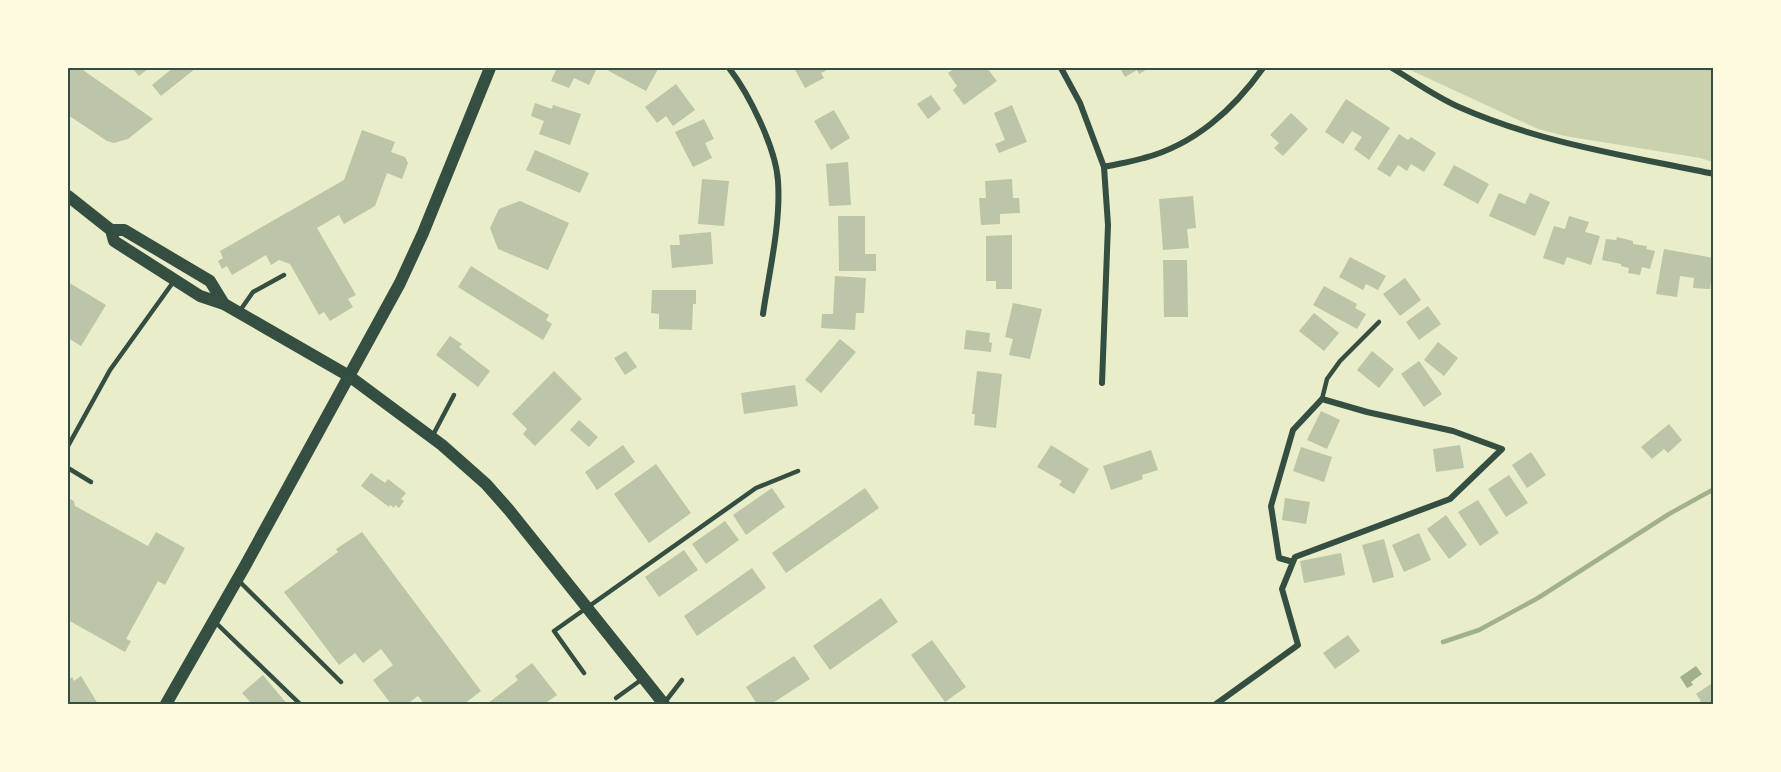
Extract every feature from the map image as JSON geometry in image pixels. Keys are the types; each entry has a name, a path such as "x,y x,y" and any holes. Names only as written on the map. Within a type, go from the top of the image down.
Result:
{"main road":[{"path":"166,705 395,292 490,68"},
{"path":"68,196 111,230 114,241 174,281 200,296 239,312 349,376 432,438 486,484 664,704"},
{"path":"111,230 124,230 210,281 224,304"}],"street":[{"path":"729,68 740,82 759,121 778,180 777,208 763,314"},
{"path":"1061,68 1080,102 1104,167 1107,225 1102,383"},
{"path":"1104,167 1145,158 1171,149 1194,136 1236,102 1263,68"},
{"path":"1392,68 1457,106 1507,127 1588,149 1713,174"},
{"path":"1215,705 1298,645 1282,589 1293,562 1295,557 1450,499 1502,449 1453,431 1322,399 1293,430 1271,506 1279,558 1293,562"}],"lane":[{"path":"239,312 253,292 284,275"},
{"path":"68,446 110,370 174,281"},
{"path":"1322,399 1327,379 1379,321"},
{"path":"432,438 454,394"},
{"path":"68,468 91,482"},
{"path":"584,672 554,631 756,488 798,471"},
{"path":"237,580 341,682"},
{"path":"214,621 300,705"},
{"path":"616,698 644,678"},
{"path":"664,704 682,680"}],"shaded area":[{"path":"1406,68 1713,68 1713,162 1565,136 1538,129"},
{"path":"1696,666 1702,674 1691,682 1693,685 1687,688 1680,677"}],"building":[{"path":"68,68 80,68 153,119 128,139 114,143 107,141 68,115"},
{"path":"132,68 149,68 139,76"},
{"path":"173,68 196,68 161,96 152,85"},
{"path":"557,68 597,68 589,85 574,78 569,88 551,81"},
{"path":"609,68 658,69 646,91 607,70"},
{"path":"794,68 831,68 821,73 824,78 805,88"},
{"path":"955,68 987,68 997,81 964,105 953,90 957,86 948,73"},
{"path":"1120,68 1149,68 1139,74 1137,70 1125,77"},
{"path":"676,84 695,110 673,126 666,116 657,123 645,107"},
{"path":"931,95 941,109 928,119 917,104"},
{"path":"1346,99 1390,128 1369,160 1354,149 1362,137 1352,131 1343,144 1325,132"},
{"path":"535,103 552,109 553,105 581,114 570,145 539,134 544,121 531,116"},
{"path":"1012,105 1027,142 999,153 995,144 1005,140 994,113"},
{"path":"834,110 850,138 831,150 814,121"},
{"path":"1291,113 1308,129 1283,156 1274,148 1279,143 1270,135"},
{"path":"704,119 714,139 705,143 712,158 693,167 675,132"},
{"path":"362,130 395,142 391,152 405,157 408,163 402,179 387,173 375,206 344,224 339,215 317,228 356,295 348,299 353,307 330,321 324,312 319,315 290,264 279,260 271,265 266,255 232,275 227,266 222,269 218,261 223,258 220,251 344,180"},
{"path":"1399,134 1408,140 1411,137 1436,153 1424,172 1411,164 1407,171 1398,165 1390,177 1377,169"},
{"path":"535,150 589,173 580,193 526,170"},
{"path":"848,162 851,205 829,206 826,164"},
{"path":"1454,165 1489,184 1478,204 1443,185"},
{"path":"702,179 729,181 724,226 698,224"},
{"path":"1012,179 1013,198 1019,198 1020,213 1000,214 1000,224 981,225 979,198 986,198 985,181"},
{"path":"1499,193 1525,204 1530,193 1550,202 1535,236 1489,216"},
{"path":"1193,196 1196,228 1187,229 1189,248 1163,250 1159,199"},
{"path":"520,201 569,223 548,270 498,249 490,228 499,209"},
{"path":"838,216 865,216 865,254 876,254 876,271 839,271"},
{"path":"1569,216 1589,222 1585,232 1600,236 1591,265 1567,257 1564,265 1543,258 1554,226 1565,229"},
{"path":"711,232 713,264 672,268 670,245 680,245 679,235"},
{"path":"1012,235 1012,289 996,289 996,281 986,281 986,236"},
{"path":"1617,237 1633,241 1633,244 1647,246 1646,249 1655,251 1650,269 1642,267 1640,275 1628,273 1629,268 1621,264 1602,260 1606,239 1616,240"},
{"path":"1664,249 1714,258 1710,289 1693,288 1694,278 1680,276 1677,297 1656,294"},
{"path":"1350,257 1386,276 1378,290 1366,284 1363,290 1339,277"},
{"path":"1163,260 1187,260 1188,317 1164,317"},
{"path":"471,266 549,315 546,320 552,324 543,340 458,287"},
{"path":"835,276 866,278 864,313 856,313 855,330 821,328 822,314 833,314"},
{"path":"1405,278 1421,300 1400,316 1383,294"},
{"path":"68,282 106,305 81,346 68,338"},
{"path":"1324,286 1357,304 1355,308 1366,314 1357,329 1313,305"},
{"path":"652,290 696,290 692,330 659,329 659,314 651,313"},
{"path":"1013,303 1042,309 1030,359 1009,355 1013,339 1005,337"},
{"path":"1428,306 1441,324 1419,340 1406,322"},
{"path":"1314,313 1339,333 1324,351 1299,331"},
{"path":"966,330 990,333 991,352 964,349"},
{"path":"450,336 462,344 459,347 490,371 478,387 436,355"},
{"path":"840,339 856,352 821,393 805,380"},
{"path":"1438,342 1458,358 1444,376 1424,360"},
{"path":"626,351 637,367 625,375 614,358"},
{"path":"1372,351 1394,369 1379,388 1357,370"},
{"path":"1419,361 1442,394 1424,407 1401,374"},
{"path":"554,371 582,399 535,446 523,434 527,429 512,414"},
{"path":"977,371 1002,374 996,428 974,425 975,414 972,414"},
{"path":"795,385 798,406 744,414 741,393"},
{"path":"1321,411 1340,420 1327,449 1307,440"},
{"path":"579,420 598,437 589,447 570,430"},
{"path":"1669,424 1682,440 1668,453 1664,449 1652,459 1641,447"},
{"path":"623,445 635,462 597,490 585,472"},
{"path":"1051,445 1089,469 1074,494 1059,485 1062,481 1037,467"},
{"path":"1460,445 1464,468 1436,472 1433,449"},
{"path":"1301,447 1332,457 1324,482 1293,471"},
{"path":"1151,450 1158,470 1142,475 1143,479 1111,490 1103,466"},
{"path":"1531,452 1546,475 1527,488 1512,465"},
{"path":"656,464 691,513 649,543 614,494"},
{"path":"371,473 385,483 388,479 406,493 401,499 404,501 399,508 395,505 394,508 390,505 389,507 361,486"},
{"path":"1509,475 1528,503 1506,517 1488,489"},
{"path":"772,488 785,507 746,535 733,515"},
{"path":"865,488 879,508 786,573 772,553"},
{"path":"68,498 74,501 75,506 148,546 156,532 185,548 165,585 158,581 126,639 131,641 125,652 68,620"},
{"path":"1285,498 1310,502 1306,524 1282,520"},
{"path":"1478,500 1499,533 1480,546 1458,512"},
{"path":"1446,515 1467,545 1449,559 1427,529"},
{"path":"725,521 739,540 706,564 692,544"},
{"path":"362,532 481,691 464,704 424,704 418,696 407,704 391,704 373,680 393,665 381,649 363,663 355,653 339,665 284,592 338,552 336,549"},
{"path":"1419,533 1431,560 1404,572 1392,545"},
{"path":"1384,539 1394,577 1373,583 1362,545"},
{"path":"684,550 698,570 659,597 645,577"},
{"path":"1341,553 1345,575 1304,583 1300,561"},
{"path":"752,568 766,588 697,636 684,616"},
{"path":"881,598 898,622 830,670 813,646"},
{"path":"1348,635 1360,651 1335,669 1323,653"},
{"path":"932,640 966,687 945,702 911,655"},
{"path":"794,656 810,679 771,704 757,704 746,687"},
{"path":"532,663 557,695 544,704 487,704 518,680 515,676"},
{"path":"263,675 287,704 252,704 242,693"},
{"path":"81,676 98,704 68,704 68,680 72,677 74,681"},
{"path":"1714,682 1714,704 1696,704 1701,701 1696,694"}],"waterway":[{"path":"1443,642 1479,630 1538,598 1669,514 1714,489"}]}
